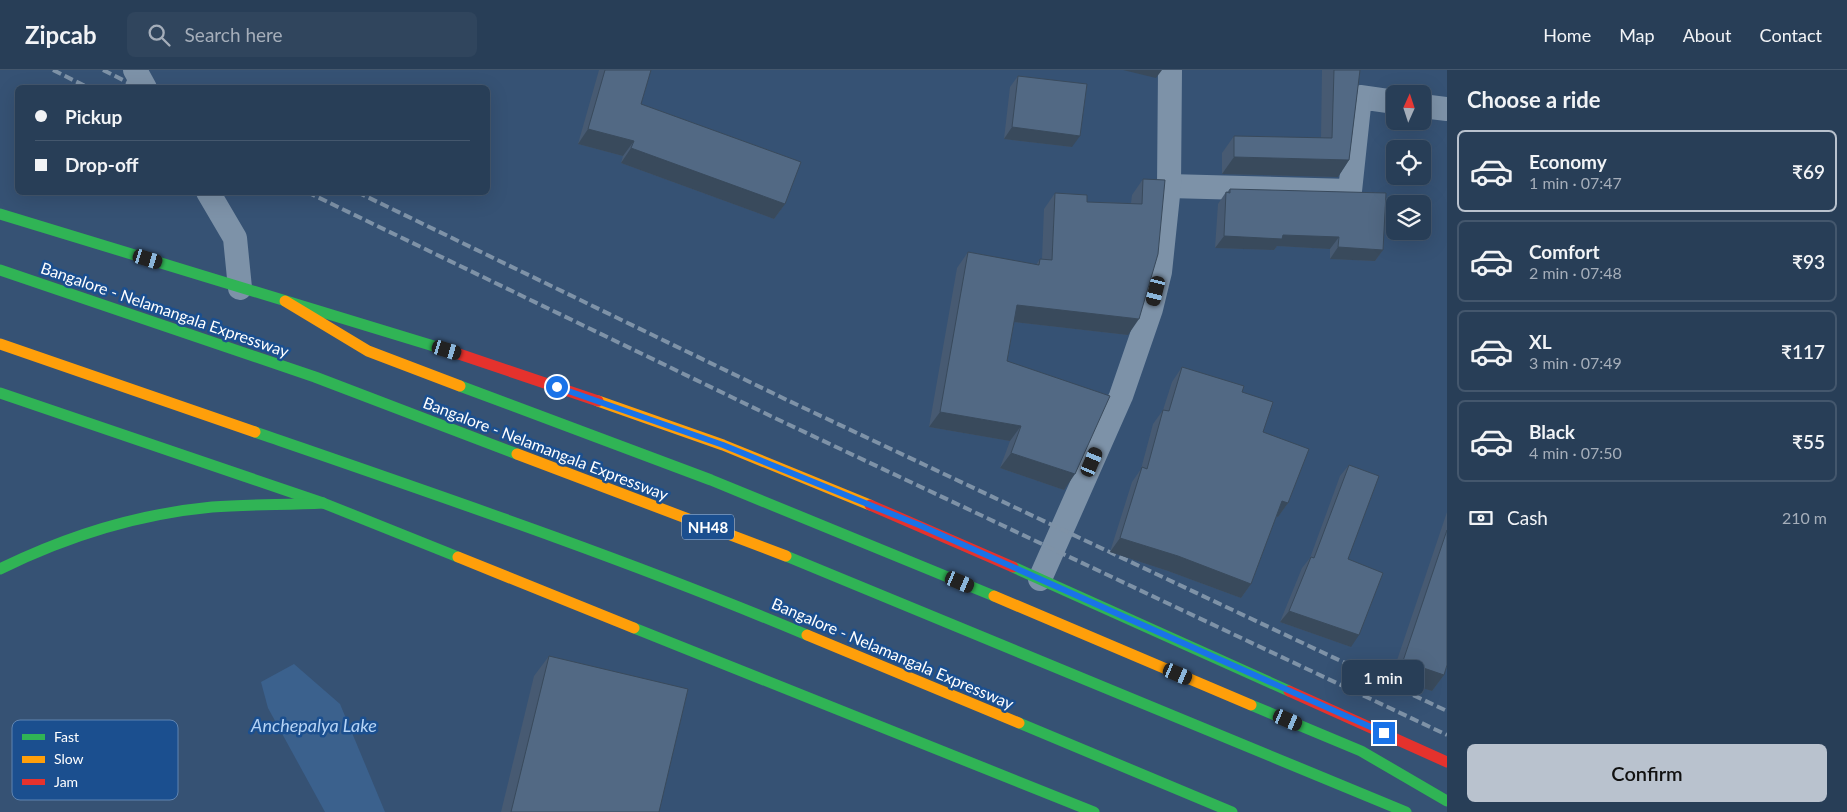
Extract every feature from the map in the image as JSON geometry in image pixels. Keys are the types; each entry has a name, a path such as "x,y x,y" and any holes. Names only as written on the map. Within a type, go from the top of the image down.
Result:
{"main road":[{"path":"0,214 484,361 723,445 919,525 1447,762"},
{"name":"Bangalore - Nelamangala Expressway","path":"0,270 315,377 824,571 1406,812"},
{"path":"285,301 368,351 711,480 960,582 1361,751 1447,801"},
{"name":"Bangalore - Nelamangala Expressway","path":"0,344 459,502 755,614 1232,812"},
{"path":"0,393 323,503 1094,812"},
{"path":"0,569 88,533 150,515 214,507 323,503"}],"street":[{"path":"135,70 143,85"},
{"path":"1040,579 1121,396 1151,309 1160,272 1168,186 1170,70"},
{"path":"1168,186 1350,190 1360,97 1386,101"},
{"path":"1431,107 1447,110"},
{"path":"210,195 235,238 240,288"}],"water":[{"name":"Anchepalya Lake","path":"294,664 340,704 385,812 325,812 268,708 261,682"}],"building":[{"path":"605,70 651,70 641,104 801,162 785,204 631,148 634,141 588,129"},
{"path":"1334,70 1360,70 1349,160 1234,157 1234,136 1332,138"},
{"path":"1018,76 1087,84 1080,136 1012,127"},
{"path":"1143,179 1165,180 1158,254 1139,319 1017,305 1007,361 1110,396 1075,474 1011,453 1021,426 940,412 968,252 1039,265 1040,259 1052,260 1055,193 1087,195 1087,202 1142,204"},
{"path":"1230,189 1386,193 1383,250 1338,247 1339,237 1283,235 1282,239 1224,236 1226,192 1230,193"},
{"path":"1182,367 1244,386 1242,392 1273,402 1263,432 1309,449 1288,503 1282,501 1251,584 1178,556 1120,538 1142,467 1147,469 1163,410 1169,411"},
{"path":"1349,465 1379,476 1348,559 1383,573 1359,635 1289,611 1311,557 1314,558"},
{"path":"1447,530 1447,665 1444,675 1403,661"},
{"path":"549,656 688,689 659,812 511,812"}],"railway":[{"path":"53,70 83,85"},
{"path":"103,70 133,85"},
{"path":"313,195 779,420 1447,735"},
{"path":"363,195 787,400 1447,711"}],"traffic: fast":[{"path":"0,214 450,351"},
{"path":"0,270 315,377 517,454"},
{"path":"460,386 711,480 994,596"},
{"path":"0,393 323,503 458,557"},
{"path":"255,432 602,554 807,635"},
{"path":"0,569 51,546 103,528 157,515 212,507 323,503"},
{"path":"786,556 1406,812"},
{"path":"1013,567 1289,691"},
{"path":"634,628 1094,812"},
{"path":"1251,705 1361,751 1447,801"},
{"path":"1019,723 1232,812"}],"traffic: slow":[{"path":"285,301 368,351 460,386"},
{"path":"0,344 255,432"},
{"path":"598,401 723,445 870,505"},
{"path":"517,454 786,556"},
{"path":"458,557 634,628"},
{"path":"994,596 1251,705"},
{"path":"807,635 1019,723"}],"traffic: jam":[{"path":"450,351 598,401"},
{"path":"870,505 1013,567"},
{"path":"1289,691 1447,762"}],"route":[{"path":"557,387 723,445 919,525 1384,733"}]}
